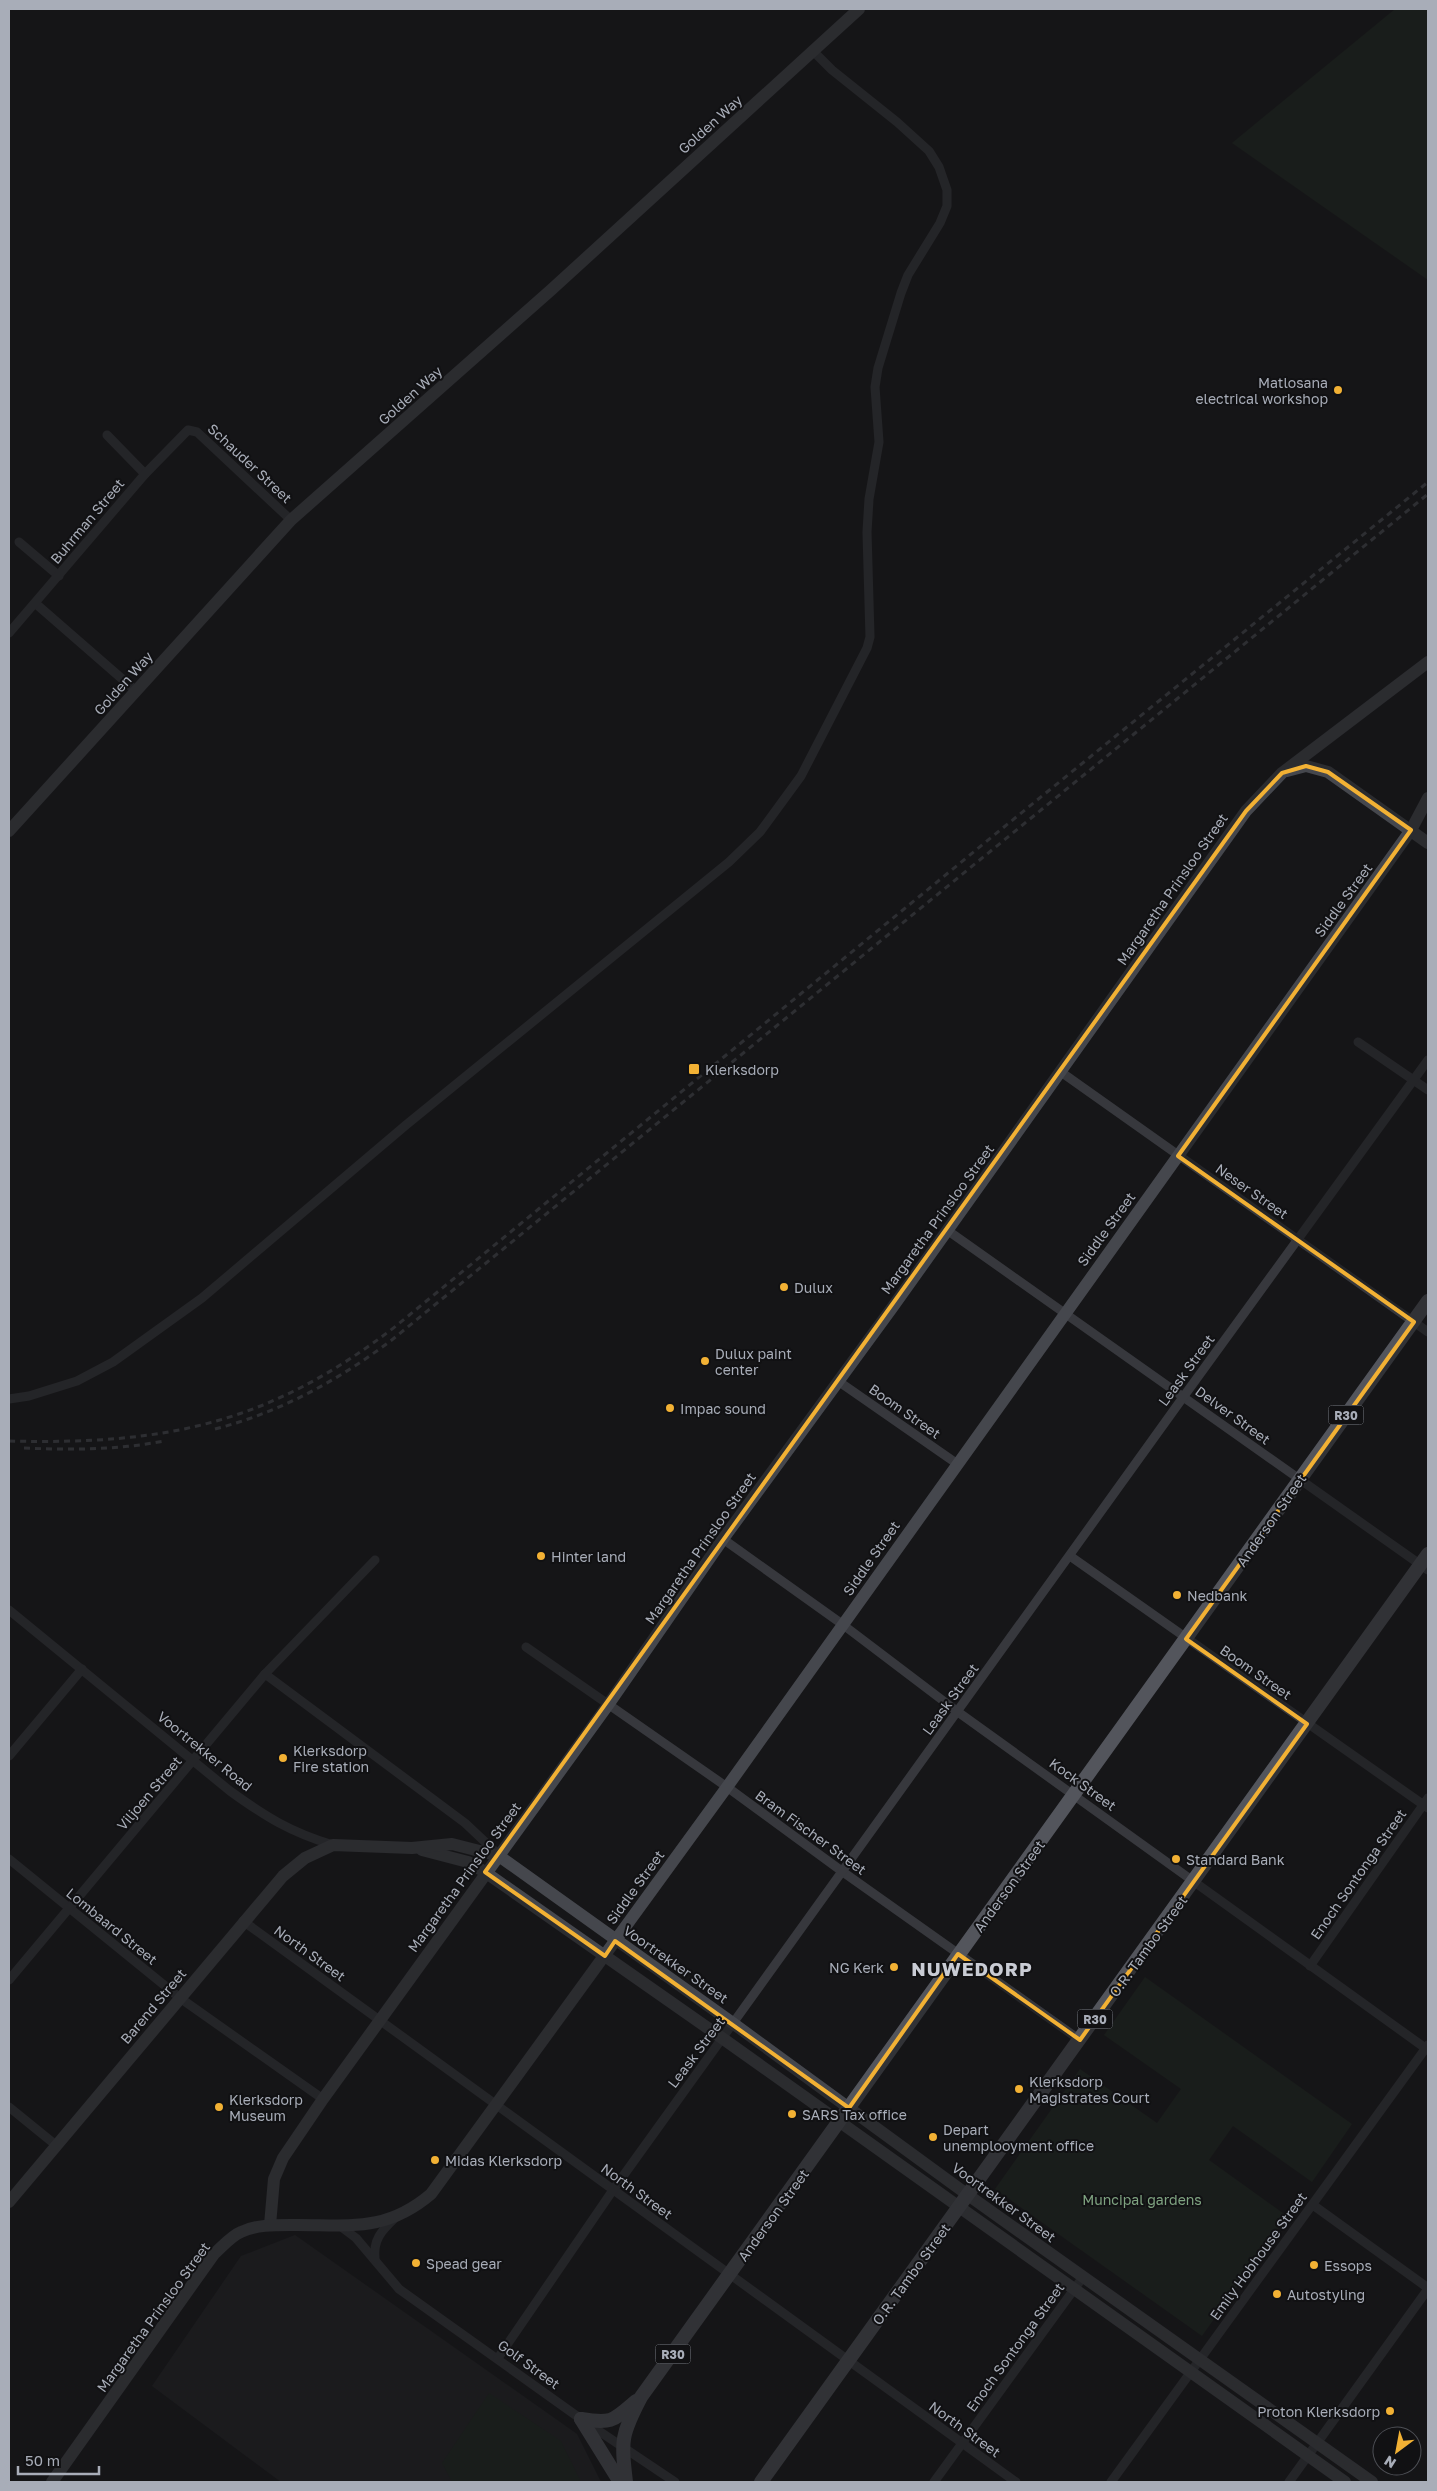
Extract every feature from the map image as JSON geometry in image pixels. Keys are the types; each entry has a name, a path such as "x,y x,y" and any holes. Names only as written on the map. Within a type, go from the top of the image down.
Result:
{"main road":[{"name":"Anderson Street","path":"626,2482 622,2447 625,2428 641,2397 1428,1301"},
{"name":"O.R. Tambo Street","path":"761,2482 1307,1724 1426,1563"},
{"path":"581,2419 604,2422 616,2418 641,2397"},
{"path":"581,2419 620,2482"}],"street":[{"name":"Golden Way","path":"9,831 291,520 551,290 859,9"},
{"path":"9,1399 61,1387 113,1362 202,1298 406,1126 729,862 760,832 801,776 867,648 870,637 867,532 869,499 879,442 875,386 878,368 908,275 940,223 947,206 947,190 939,168 929,151 897,122 832,70 813,51"},
{"name":"Schauder Street","path":"188,430 197,432 291,520"},
{"name":"Buhrman Street","path":"9,633 145,474 188,430"},
{"path":"107,435 145,474"},
{"path":"19,542 58,576"},
{"path":"35,603 136,691"},
{"name":"Margaretha Prinsloo Street","path":"52,2482 214,2254 241,2232 270,2225 274,2179 283,2158 323,2099 485,1872 499,1856 608,1705 723,1539 947,1230 1246,811 1282,773 1428,662"},
{"path":"1282,773 1306,766 1328,772 1428,843"},
{"name":"Siddle Street","path":"270,2225 365,2225 395,2218 413,2210 431,2194 497,2106 727,1787 956,1463 1411,830 1428,798"},
{"path":"1358,1042 1428,1090"},
{"name":"Leask Street","path":"498,2358 613,2190 1428,1060"},
{"name":"Neser Street","path":"1060,1072 1428,1332"},
{"name":"Delver Street","path":"947,1230 1184,1396 1300,1480 1426,1563"},
{"name":"Boom Street","path":"838,1381 956,1463"},
{"name":"Kock Street","path":"723,1539 842,1624 958,1712 1194,1883 1428,2048"},
{"name":"Boom Street","path":"1070,1556 1307,1724 1427,1804"},
{"name":"Viljoen Street","path":"9,1980 194,1762 265,1674 375,1560"},
{"name":"Voortrekker Road","path":"9,1610 194,1762 264,1816 300,1835 333,1845 412,1848 452,1844 499,1856"},
{"name":"Bram Fischer Street","path":"526,1647 727,1787 843,1872 1080,2040"},
{"path":"9,1756 82,1670"},
{"path":"265,1674 466,1823 499,1856"},
{"name":"Enoch Sontonga Street","path":"1310,1966 1427,1804"},
{"name":"Barend Street","path":"9,2202 282,1876 305,1858 333,1845"},
{"name":"Voortrekker Road","path":"412,1848 468,1862 485,1872"},
{"name":"Voortrekker Street","path":"499,1856 1198,2360 1372,2482"},
{"name":"Lombaard Street","path":"9,1859 69,1910 180,1998 323,2099"},
{"path":"485,1872 722,2038 1073,2290 1345,2482"},
{"name":"North Street","path":"243,1921 729,2276 1016,2482"},
{"name":"Emily Hobhouse Street","path":"1110,2482 1428,2048"},
{"path":"9,2107 57,2146"},
{"path":"1289,2482 1428,2289 1312,2205"},
{"path":"375,2259 374,2245 380,2231 395,2218"},
{"name":"Golf Street","path":"340,2226 356,2238 375,2259 386,2276 399,2289 581,2419 675,2482"},
{"name":"Enoch Sontonga Street","path":"934,2482 1083,2277"}],"highlighted area":[{"path":"1306,766 1328,772 1411,830 1178,1156 1414,1322 1186,1639 1307,1724 1080,2040 958,1954 849,2108 615,1941 605,1956 485,1872 1246,811 1282,773"}],"shaded area":[{"path":"295,2235 577,2434 601,2482 281,2482 152,2386 241,2256"}],"green space":[{"path":"1395,9 1428,9 1428,280 1232,143"},
{"name":"Muncipal gardens","path":"1145,1977 1352,2124 1312,2182 1233,2126 1209,2160 1287,2216 1202,2336 995,2189 1080,2069 1157,2123 1181,2089 1104,2035"},
{"path":"489,2393 561,2441 581,2482 452,2482 442,2463"}],"railway":[{"path":"9,1441 65,1441 118,1438 167,1432 214,1422 259,1407 304,1386 349,1359 396,1326 1428,482"},
{"path":"215,1429 263,1414 308,1393 352,1368 393,1339 1428,494"},
{"path":"24,1448 94,1449 164,1441"}],"place":[{"name":"Matlosana electrical workshop","path":"1338,390"},
{"name":"Klerksdorp","path":"694,1069"},
{"name":"Dulux","path":"784,1287"},
{"name":"Dulux paint center","path":"705,1361"},
{"name":"Impac sound","path":"670,1408"},
{"name":"Hinter land","path":"541,1556"},
{"name":"Nedbank","path":"1177,1595"},
{"name":"Klerksdorp Fire station","path":"283,1758"},
{"name":"Standard Bank","path":"1176,1859"},
{"name":"NG Kerk","path":"894,1967"},
{"name":"Klerksdorp Magistrates Court","path":"1019,2089"},
{"name":"Klerksdorp Museum","path":"219,2107"},
{"name":"SARS Tax office","path":"792,2114"},
{"name":"Depart unemplooyment office","path":"933,2137"},
{"name":"Midas Klerksdorp","path":"435,2160"},
{"name":"Spead gear","path":"416,2263"},
{"name":"Essops","path":"1314,2265"},
{"name":"Autostyling","path":"1277,2294"},
{"name":"Proton Klerksdorp","path":"1390,2411"}],"district":[{"name":"NUWEDORP","path":"972,1968"}]}
